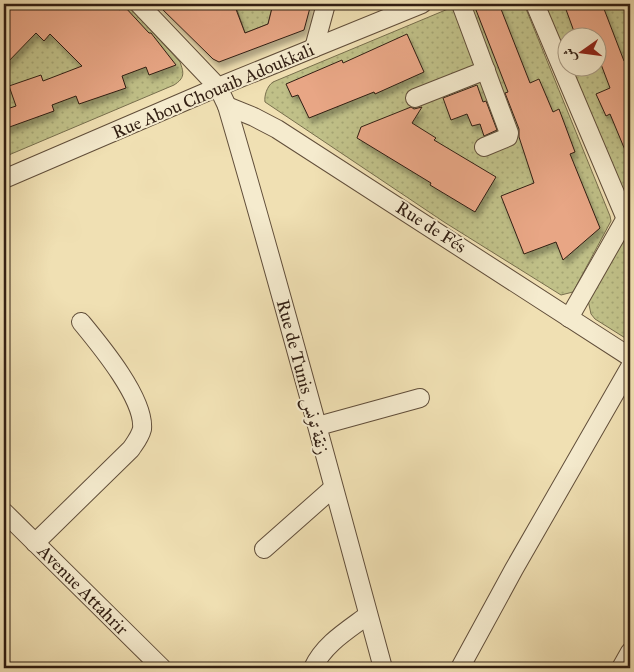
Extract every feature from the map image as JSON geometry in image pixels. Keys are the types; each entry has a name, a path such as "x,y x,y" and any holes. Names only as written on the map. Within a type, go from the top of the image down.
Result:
{"street":[{"name":"Rue de Tunis زنقة تونس","path":"139,4 218,87 227,106 318,426 382,668"},
{"path":"314,48 326,4"},
{"name":"Rue Abou Chouaib Adoukkali","path":"4,179 218,87 422,4"},
{"path":"461,4 510,133 508,138 484,147"},
{"path":"535,4 628,215 569,318"},
{"path":"415,98 486,70"},
{"name":"Rue de Fés","path":"227,106 277,129 630,357"},
{"path":"35,543 131,450 142,429 142,419 135,399 103,349 81,322"},
{"path":"460,668 514,569 630,367"},
{"path":"318,426 420,398"},
{"path":"264,549 333,488"},
{"name":"Avenue Attahrir","path":"7,521 35,543 162,668"},
{"path":"313,668 320,654 338,637 368,615"},
{"path":"621,668 630,652"}],"green space":[{"path":"4,4 127,4 180,62 183,72 182,78 174,85 4,157"},
{"path":"239,4 273,4 268,24 245,33 236,7"},
{"path":"460,4 524,4 610,216 611,221 573,292 561,295 444,222 265,102 266,91 273,82"},
{"path":"544,4 630,4 629,191 621,188 575,78 606,78 606,28 556,28 556,33"},
{"path":"630,226 630,341 595,319 591,314 588,300"}],"building":[{"path":"4,4 113,4 119,10 124,6 151,33 176,65 149,75 146,67 122,76 126,88 79,104 76,96 52,105 54,111 4,129 4,110 16,106 9,86 41,75 43,81 82,66 50,34 44,41 36,33 4,66"},
{"path":"157,4 234,4 245,33 268,24 273,4 311,4 304,30 219,62 213,59"},
{"path":"492,4 499,4 530,83 539,79 553,112 559,109 575,152 570,154 600,228 563,260 556,242 524,254 501,196 534,183 519,137 519,129 505,93 508,92 476,10"},
{"path":"564,4 604,4 604,9 624,61 627,60 630,69 630,162 610,114 606,116 596,94 610,88 606,77 606,28 573,28"},
{"path":"407,34 424,72 375,94 374,92 309,118 298,95 292,97 286,84 342,60 343,63"},
{"path":"477,85 483,102 486,101 497,130 484,136 480,124 472,126 467,114 451,120 443,98"},
{"path":"411,107 414,109 422,107 412,123 436,138 434,140 496,177 475,212 357,138 361,127"}]}
